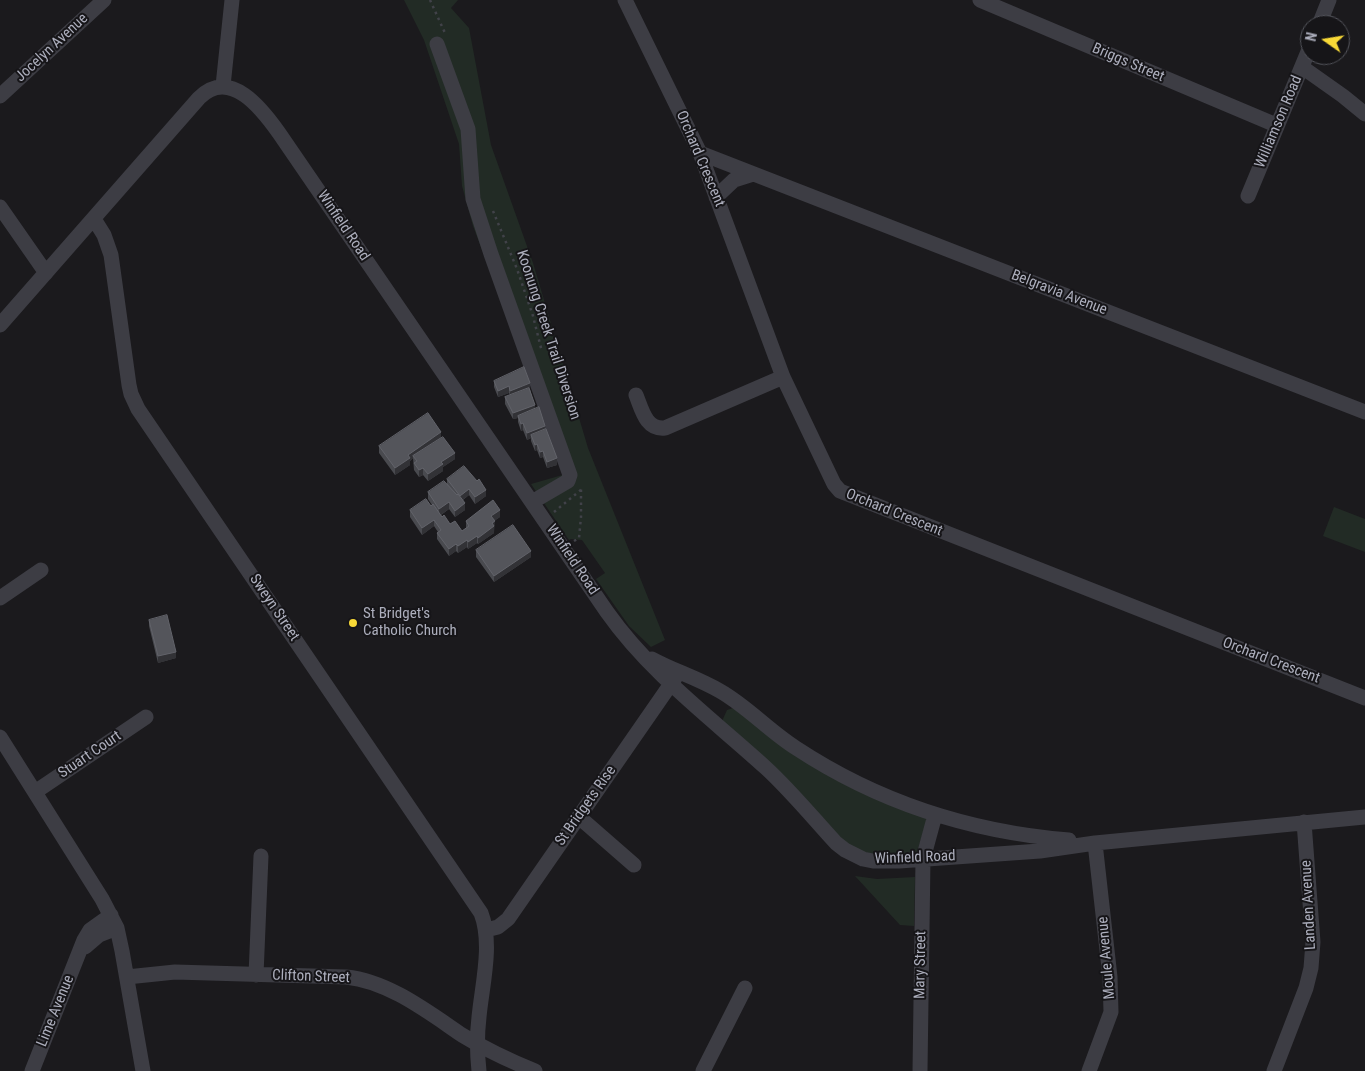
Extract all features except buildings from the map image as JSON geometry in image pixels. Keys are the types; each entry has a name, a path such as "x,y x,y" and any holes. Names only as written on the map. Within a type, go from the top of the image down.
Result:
{"street":[{"name":"Jocelyn Avenue","path":"0,96 104,0"},
{"path":"0,325 199,98 210,89 223,86 232,0"},
{"name":"Orchard Crescent","path":"625,0 700,153 783,377 834,484 840,491 1365,698"},
{"name":"Briggs Street","path":"980,0 1276,125"},
{"path":"1323,15 1329,0"},
{"path":"443,42 468,129 474,199 491,254 570,475 568,481 532,502"},
{"path":"1302,67 1365,114"},
{"name":"Williamson Road","path":"1248,196 1276,125 1302,67"},
{"name":"Winfield Road","path":"223,86 231,88 246,97 271,122 618,628 638,651 674,678 766,768 836,843 854,856 873,861 1040,851 1095,842 1365,817"},
{"name":"Belgravia Avenue","path":"700,153 1365,412"},
{"path":"716,197 734,180 753,174"},
{"path":"0,207 46,273"},
{"name":"Sweyn Street","path":"94,219 104,235 111,255 129,385 134,402 476,904 484,921 486,930 484,983 486,1010 479,1071"},
{"path":"636,396 645,418 652,427 658,429 665,428 783,377"},
{"path":"0,598 41,570"},
{"name":"Winfield Road","path":"674,678 719,690 794,747 837,773 879,794 935,815 983,827 1024,835 1095,842"},
{"name":"St Bridgets Rise","path":"486,930 498,927 508,919 674,678"},
{"name":"Stuart Court","path":"35,792 146,717"},
{"path":"0,737 114,922 124,961 143,1071"},
{"name":"Mary Street","path":"920,1071 923,859 935,815"},
{"path":"579,817 634,865"},
{"name":"Landen Avenue","path":"1274,1071 1306,988 1311,968 1313,942 1304,822"},
{"name":"Moule Avenue","path":"1089,1071 1111,1012 1110,977 1095,842"},
{"path":"256,975 261,856"},
{"name":"Lime Avenue","path":"32,1071 80,951 114,922"},
{"name":"Clifton Street","path":"124,961 175,972"},
{"name":"Clifton Street","path":"127,977 175,972 346,977 363,980 385,988 438,1017 461,1025 482,1041 536,1071"},
{"path":"703,1071 745,988"},
{"name":"Sweyn Street","path":"482,1041 484,1071"}],"path":[{"path":"430,0 443,42"},
{"name":"Koonung Creek Trail Diversion","path":"491,206 517,269 533,316 542,353"},
{"path":"564,548 579,538 582,517 581,484"},
{"path":"544,519 582,489"}],"shaded area":[{"path":"404,0 458,0 451,8 469,28 491,145 533,263 588,448 665,640 651,647 629,626 596,579 605,573 582,540 569,540 531,484 566,474 473,226 462,186 459,144 424,40"},
{"path":"1334,507 1365,519 1365,552 1323,536"},
{"path":"733,708 926,818 917,852 891,857 852,850 723,723 727,710"},
{"path":"855,876 877,879 915,877 914,926 900,925"}],"place":[{"name":"St Bridget's Catholic Church","path":"353,623"}]}
